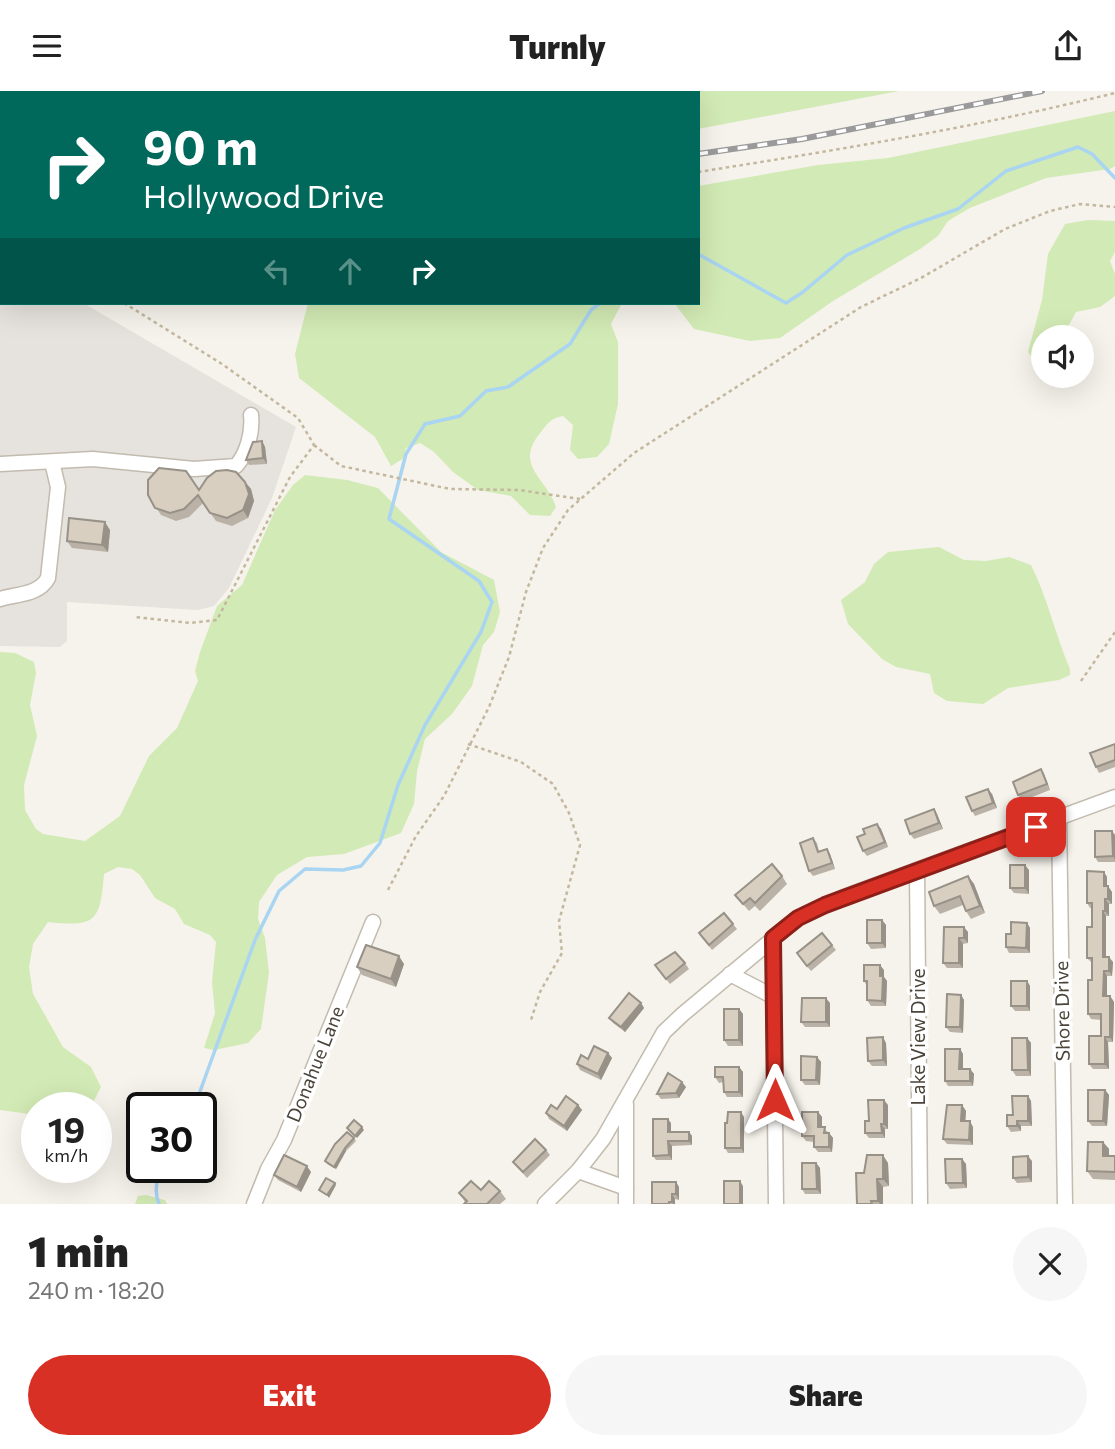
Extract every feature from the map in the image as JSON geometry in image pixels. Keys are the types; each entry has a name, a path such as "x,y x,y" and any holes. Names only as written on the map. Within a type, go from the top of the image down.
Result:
{"street":[{"path":"0,464 93,459 194,469 236,466 244,456 250,436 251,415"},
{"path":"0,599 35,591 44,586 48,578 58,487 52,462"},
{"path":"545,1204 578,1171 603,1139 664,1032 798,918 917,870 1115,797"},
{"name":"Shore Drive","path":"1059,818 1065,1204"},
{"name":"Lake View Drive","path":"917,870 920,1204"},
{"name":"Donahue Lane","path":"254,1204 268,1168 284,1140 373,922"},
{"path":"773,938 776,1204"},
{"path":"730,974 774,997"},
{"path":"626,1101 626,1204"},
{"path":"578,1171 626,1188"}],"path":[{"path":"700,171 885,142 1024,115 1115,93"},
{"path":"388,890 416,836 444,796 489,707 509,657 526,592 543,548 568,510 634,453 861,307 921,278 1005,229 1050,211 1080,204 1115,207"},
{"path":"314,445 341,466 450,489 519,490 582,499"},
{"path":"1082,681 1115,632"},
{"path":"468,744 521,762 553,784 569,813 580,845 559,921 562,953 540,992 531,1020"}],"shaded area":[{"path":"0,305 86,305 296,427 272,498 229,588 214,606 198,610 67,602 67,641 60,647 0,646"}],"green space":[{"path":"700,91 899,91 700,129"},
{"path":"1115,111 1115,166 1110,169 1046,178 970,208 948,221 938,236 920,249 833,301 780,338 750,341 694,329 676,305 700,305 700,186 818,165 888,158"},
{"path":"1088,220 1115,221 1115,252 1110,261 1115,274 1115,296 1100,307 1076,312 1069,325 1035,325 1042,300 1048,254 1065,224"},
{"path":"307,305 621,305 611,324 618,342 618,404 609,444 597,457 578,459 570,450 573,425 563,416 546,426 533,443 530,453 534,471 556,507 550,516 530,515 511,496 478,490 420,443 406,448 404,458 391,466 375,437 299,378 295,354"},
{"path":"305,475 347,480 378,488 441,552 494,580 500,612 494,632 483,645 472,686 452,714 425,739 417,771 414,804 401,833 344,854 307,857 277,875 259,902 258,919 265,938 269,973 261,1029 248,1043 214,1050 204,1048 215,1013 212,982 216,942 210,935 184,924 175,909 155,898 140,875 132,869 118,867 104,874 100,902 92,918 76,923 48,922 33,944 29,967 33,994 63,1047 91,1067 101,1087 98,1092 21,1092 21,1113 0,1110 0,652 15,653 34,662 36,673 30,705 37,736 24,785 25,810 36,829 43,834 85,841 120,816 149,756 177,728 198,681 195,671 217,606 242,585 275,510 293,485"},
{"path":"939,547 964,560 986,561 1009,557 1031,565 1070,675 1059,680 1008,688 983,704 947,701 934,693 930,674 896,667 882,659 848,624 841,600 865,582 874,564 888,552"},
{"path":"146,1195 165,1200 167,1204 135,1204 138,1196"}],"building":[{"path":"262,441 263,458 246,460 253,442"},
{"path":"159,468 186,471 199,490 216,471 236,472 245,482 249,494 243,510 227,518 210,513 198,495 184,509 170,513 155,508 148,495 148,480"},
{"path":"69,518 105,522 102,545 67,541"},
{"path":"1115,744 1115,760 1096,767 1090,753"},
{"path":"1041,769 1047,784 1018,795 1013,782"},
{"path":"988,789 993,803 972,811 966,797"},
{"path":"934,809 939,823 910,834 905,820"},
{"path":"877,824 885,842 863,851 857,837 865,834 863,829"},
{"path":"1095,831 1112,831 1113,856 1095,857"},
{"path":"813,838 818,852 827,849 832,863 809,871 800,843"},
{"path":"772,864 782,876 755,903 750,898 743,904 735,895"},
{"path":"1010,865 1025,865 1025,888 1010,888"},
{"path":"1087,871 1104,872 1104,886 1108,886 1108,899 1105,899 1103,911 1103,957 1109,957 1109,971 1104,971 1103,996 1110,996 1110,1037 1105,1037 1105,1064 1089,1064 1089,1036 1101,1036 1101,1014 1088,1014 1088,980 1092,980 1092,958 1087,958 1087,927 1092,927 1092,903 1087,903"},
{"path":"968,876 980,906 966,911 960,896 934,906 929,892"},
{"path":"724,913 733,924 709,945 699,933"},
{"path":"867,920 882,920 882,943 867,943"},
{"path":"1011,922 1027,923 1026,948 1006,947 1006,934 1011,934"},
{"path":"944,927 964,927 964,938 959,938 959,963 943,963"},
{"path":"822,933 832,945 807,966 797,953"},
{"path":"366,945 399,956 391,979 357,967"},
{"path":"675,952 685,963 666,979 655,965"},
{"path":"864,965 880,965 880,976 883,976 882,1001 867,1000"},
{"path":"1011,981 1027,981 1027,1006 1011,1006"},
{"path":"629,993 641,1003 621,1027 609,1018"},
{"path":"947,994 961,995 960,1027 946,1027"},
{"path":"802,998 826,998 826,1022 801,1022"},
{"path":"724,1009 739,1009 739,1040 724,1040"},
{"path":"883,1037 883,1060 868,1061 867,1038"},
{"path":"1012,1038 1027,1038 1028,1070 1012,1070"},
{"path":"594,1046 608,1053 598,1074 577,1064 581,1055 588,1059"},
{"path":"945,1049 960,1049 959,1069 970,1069 970,1081 945,1081"},
{"path":"801,1056 817,1057 816,1080 801,1080"},
{"path":"715,1067 739,1067 739,1092 724,1092 723,1077 715,1077"},
{"path":"668,1073 682,1082 676,1093 657,1094"},
{"path":"1088,1090 1105,1090 1103,1121 1088,1121"},
{"path":"566,1096 578,1105 564,1126 546,1113 551,1105 557,1109"},
{"path":"1012,1096 1028,1096 1028,1121 1017,1121 1017,1126 1007,1126 1007,1115 1013,1115"},
{"path":"868,1100 884,1100 882,1133 865,1133 865,1121 869,1121"},
{"path":"947,1105 962,1105 961,1121 970,1121 969,1140 943,1139"},
{"path":"728,1112 741,1112 741,1148 725,1148"},
{"path":"802,1112 818,1112 818,1127 825,1127 824,1133 829,1133 829,1147 814,1147 814,1136 802,1136"},
{"path":"653,1119 668,1119 668,1132 689,1132 689,1141 668,1141 669,1155 653,1156"},
{"path":"354,1120 362,1127 355,1136 347,1128"},
{"path":"347,1132 354,1138 334,1167 325,1161 335,1144"},
{"path":"535,1139 546,1150 523,1172 513,1162"},
{"path":"1088,1142 1103,1142 1103,1156 1115,1156 1115,1172 1087,1171"},
{"path":"284,1155 307,1166 297,1187 274,1175"},
{"path":"867,1155 883,1155 883,1179 877,1179 878,1201 871,1201 872,1204 857,1204 856,1173 864,1173"},
{"path":"1028,1156 1028,1177 1013,1178 1013,1157"},
{"path":"945,1159 962,1159 963,1183 946,1183"},
{"path":"802,1163 816,1163 817,1189 802,1189"},
{"path":"326,1178 335,1183 327,1195 319,1190"},
{"path":"471,1181 481,1190 489,1181 500,1191 487,1204 464,1204 467,1201 459,1193"},
{"path":"724,1181 740,1181 740,1204 724,1204"},
{"path":"652,1182 676,1182 676,1194 672,1194 672,1202 652,1204"}],"waterway":[{"path":"700,255 786,303 847,255 904,228 958,209 1006,171 1078,147 1092,154 1115,178"},
{"path":"200,1092 255,940 279,891 305,869 343,870 361,866 380,843 398,785 425,725 481,632 492,602 479,581 389,519 406,454 425,424 460,416 486,391 508,387 570,344 591,310 597,305"},
{"path":"158,1183 159,1204"}],"railway":[{"path":"700,154 802,139 1042,91"}],"route":[{"path":"775,1100 773,938 798,918 825,905 1036,827"}]}
